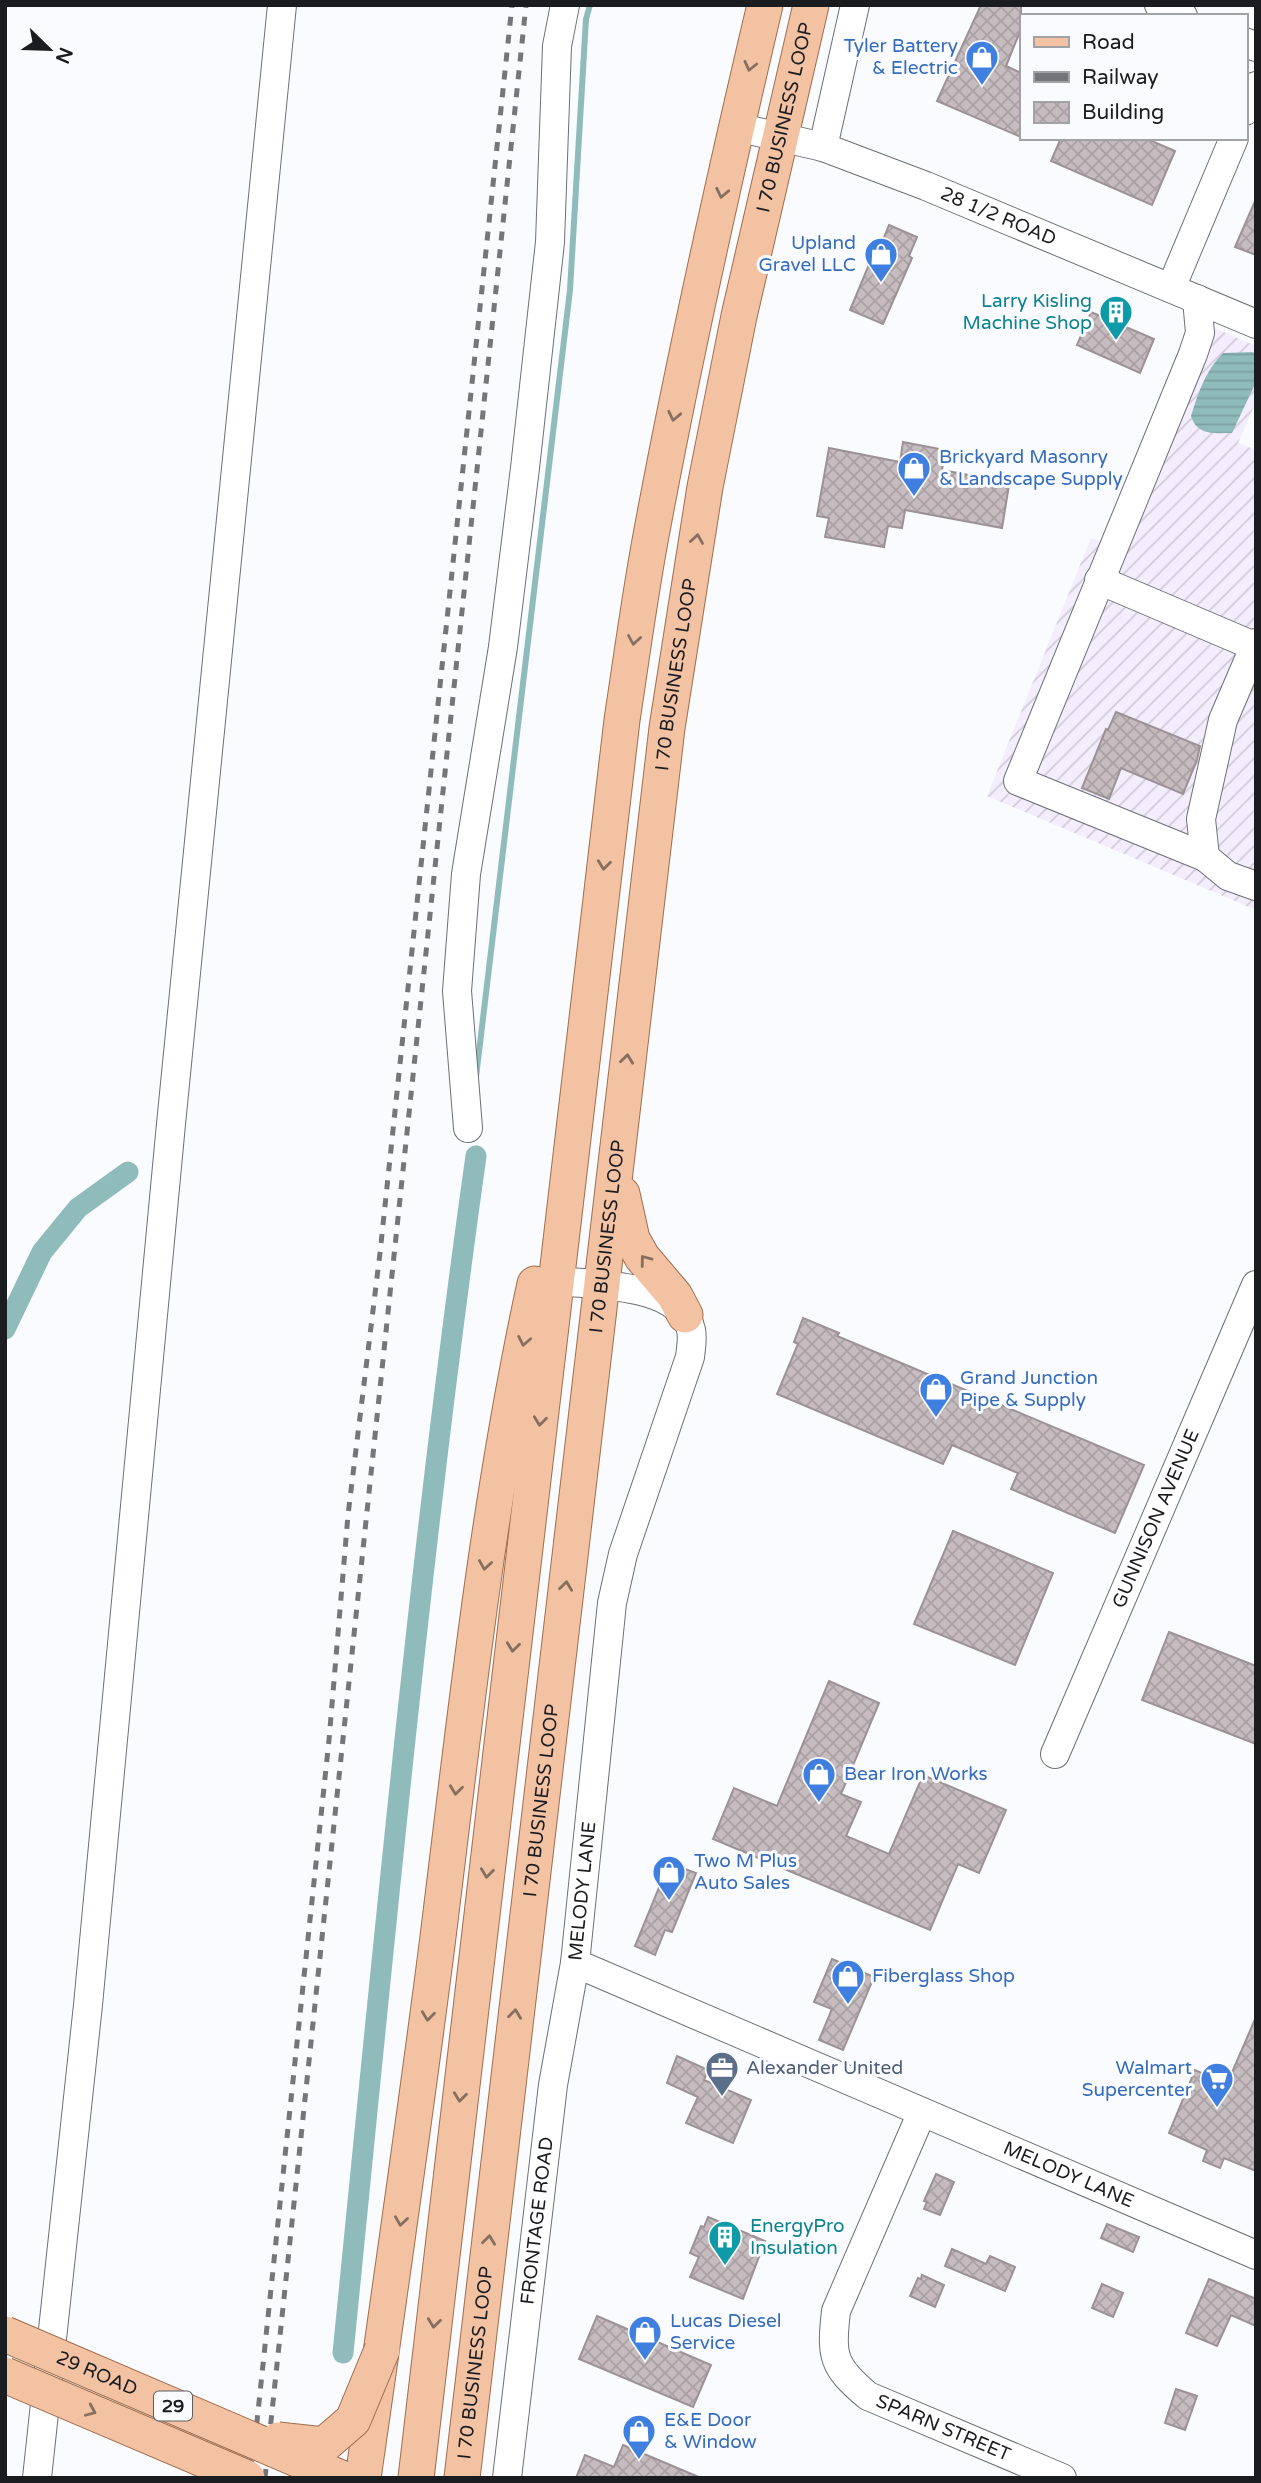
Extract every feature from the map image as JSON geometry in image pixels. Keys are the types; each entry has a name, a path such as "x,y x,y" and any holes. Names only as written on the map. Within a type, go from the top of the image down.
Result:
{"main road":[{"path":"418,2478 622,720 673,420 765,5"},
{"name":"I 70 BUSINESS LOOP","path":"462,2478 667,728 705,487 739,316 811,5"},
{"path":"363,2478 411,2154 481,1587 505,1435 579,1082"},
{"path":"619,1127 623,1201 632,1240 642,1257 671,1289 685,1315"},
{"name":"29 ROAD","path":"5,2334 341,2478"},
{"path":"166,2403 192,2405 283,2442 324,2445 353,2420 382,2350"},
{"name":"29 ROAD","path":"5,2375 247,2478"}],"street":[{"path":"37,2478 89,1991 282,5"},
{"path":"468,1128 457,991 465,887 503,647 527,454 550,242 557,46 565,5"},
{"path":"823,147 855,5"},
{"path":"1159,5 1179,14"},
{"path":"1247,106 1256,86"},
{"name":"28 1/2 ROAD","path":"736,127 823,147 926,186 1256,324"},
{"path":"1171,288 1233,140"},
{"path":"1197,299 1200,332 1018,781 1205,857 1228,876 1256,886"},
{"path":"1099,580 1255,645 1223,720 1206,789 1201,819 1205,857"},
{"path":"556,1281 656,1295 672,1303 685,1315"},
{"name":"GUNNISON AVENUE","path":"1055,1754 1256,1285"},
{"name":"MELODY LANE","path":"685,1315 691,1329 690,1357 624,1554 612,1603 575,1963 1256,2255"},
{"name":"FRONTAGE ROAD","path":"508,2478 553,2085 575,1963"},
{"name":"SPARN STREET","path":"922,2112 836,2311 833,2338 836,2362 849,2380 868,2396 1062,2478"}],"shaded area":[{"path":"1214,328 1256,346 1256,402 1238,443 1256,450 1256,910 987,796 1091,538 1100,541 1187,337"}],"water":[{"path":"1253,352 1256,355 1256,382 1232,433 1202,430 1191,416 1203,382 1212,367 1223,353"}],"building":[{"name":"Tyler Battery & Electric","path":"981,5 1021,5 1020,31 1006,66 1020,73 1020,137 937,101"},
{"path":"1060,140 1150,140 1175,151 1152,205 1051,161"},
{"path":"1256,199 1256,255 1235,247"},
{"name":"Upland Gravel LLC","path":"889,225 917,237 909,256 912,258 883,324 850,310 878,243 881,245"},
{"name":"Larry Kisling Machine Shop","path":"1091,312 1154,339 1140,373 1077,345"},
{"name":"Brickyard Masonry & Landscape Supply","path":"903,442 945,450 942,470 1009,485 1002,528 905,510 902,528 888,526 884,547 825,537 829,518 817,516 829,448 900,462"},
{"path":"1116,712 1200,746 1183,794 1121,768 1109,799 1082,788 1106,729 1108,730"},
{"name":"Grand Junction Pipe & Supply","path":"803,1318 839,1333 837,1336 1144,1465 1115,1533 1011,1489 1018,1473 952,1445 943,1464 777,1394 798,1344 794,1342"},
{"path":"953,1531 1053,1573 1015,1665 914,1624"},
{"path":"1169,1632 1256,1666 1256,1744 1142,1700"},
{"name":"Bear Iron Works","path":"829,1681 879,1703 841,1794 861,1802 846,1836 889,1854 923,1775 1006,1810 979,1873 958,1864 930,1930 713,1839 734,1788 777,1806"},
{"name":"Two M Plus Auto Sales","path":"669,1863 696,1873 672,1932 665,1930 655,1955 635,1946"},
{"name":"Fiberglass Shop","path":"832,1959 874,1977 843,2050 819,2040 832,2009 814,2002"},
{"name":"Walmart Supercenter","path":"1256,2017 1256,2171 1224,2158 1220,2168 1203,2161 1207,2150 1169,2133 1195,2070 1227,2084"},
{"name":"Alexander United","path":"677,2056 708,2070 704,2080 751,2100 733,2143 686,2123 698,2097 667,2083"},
{"path":"936,2174 954,2182 940,2215 924,2209 927,2202 924,2201"},
{"name":"EnergyPro Insulation","path":"708,2217 765,2241 743,2299 690,2277 699,2257 690,2253 701,2226 704,2227"},
{"path":"1107,2224 1139,2237 1133,2252 1101,2238"},
{"path":"952,2249 986,2264 990,2256 1015,2267 1005,2291 945,2266"},
{"path":"922,2275 944,2285 935,2307 910,2296"},
{"path":"1209,2279 1256,2299 1256,2326 1231,2315 1217,2346 1186,2333"},
{"path":"1102,2284 1123,2293 1113,2317 1092,2308"},
{"name":"Lucas Diesel Service","path":"597,2316 711,2365 693,2407 579,2359"},
{"path":"1176,2389 1197,2396 1185,2430 1165,2423"},
{"name":"E&E Door & Window","path":"623,2445 701,2478 576,2478 585,2455 614,2467"}],"waterway":[{"path":"476,1077 570,290 586,19 590,5"},
{"path":"343,2353 420,1604 476,1156"},
{"path":"5,1329 42,1252 78,1208 128,1172"}],"railway":[{"path":"251,2478 329,1740 348,1515 380,1253 512,5"},
{"path":"265,2478 526,5"}],"place":[{"name":"Tyler Battery & Electric","path":"982,87"},
{"name":"Upland Gravel LLC","path":"881,284"},
{"name":"Larry Kisling Machine Shop","path":"1116,342"},
{"name":"Brickyard Masonry & Landscape Supply","path":"914,498"},
{"name":"Grand Junction Pipe & Supply","path":"936,1419"},
{"name":"Bear Iron Works","path":"819,1804"},
{"name":"Two M Plus Auto Sales","path":"669,1902"},
{"name":"Fiberglass Shop","path":"848,2006"},
{"name":"Alexander United","path":"722,2098"},
{"name":"Walmart Supercenter","path":"1217,2109"},
{"name":"EnergyPro Insulation","path":"725,2267"},
{"name":"Lucas Diesel Service","path":"645,2362"},
{"name":"E&E Door & Window","path":"639,2461"}]}
